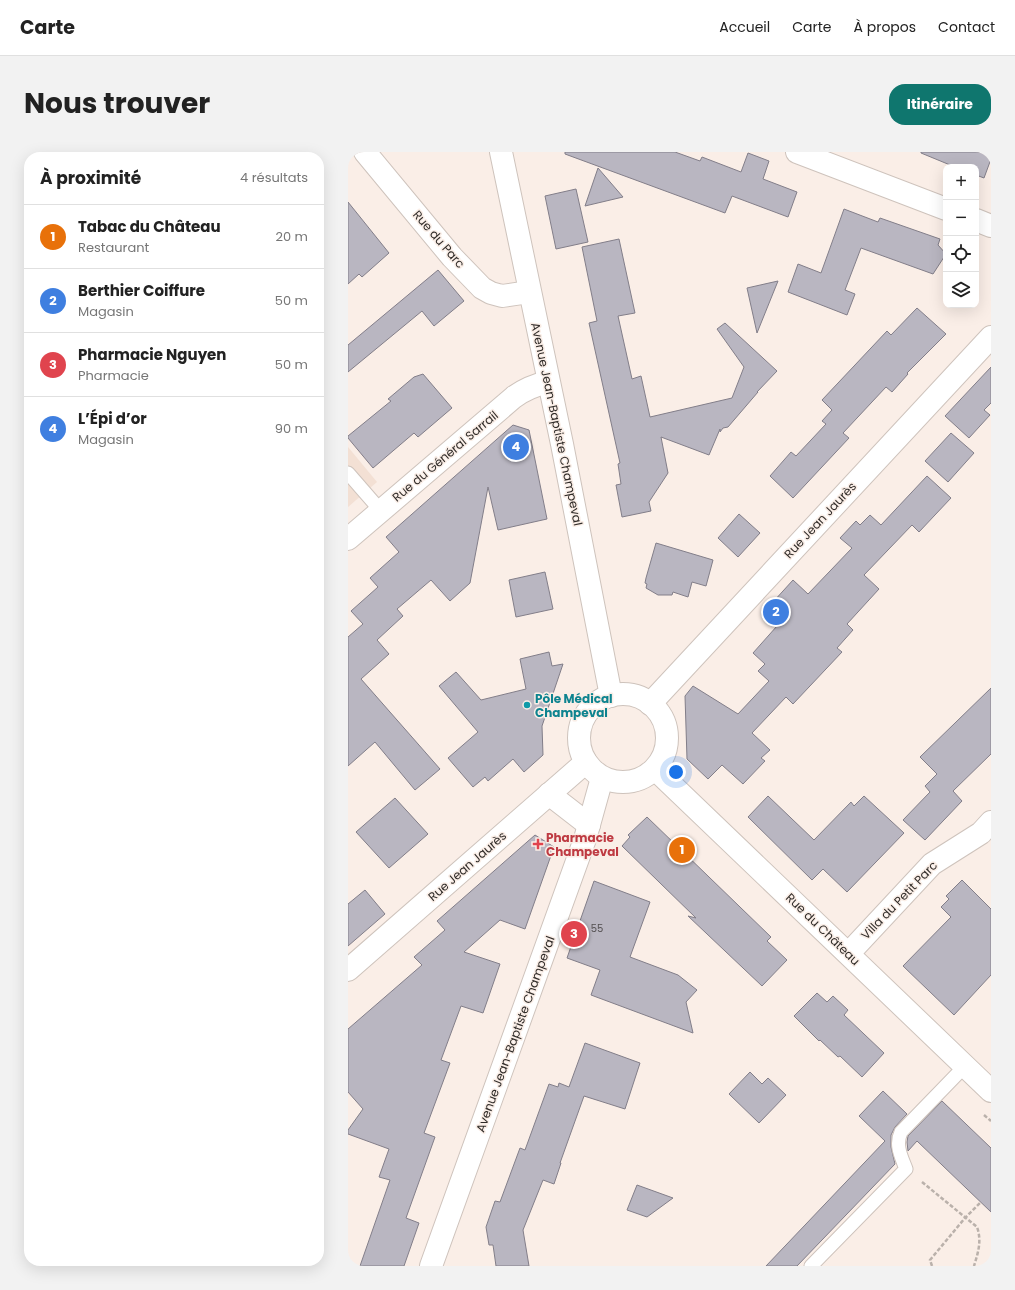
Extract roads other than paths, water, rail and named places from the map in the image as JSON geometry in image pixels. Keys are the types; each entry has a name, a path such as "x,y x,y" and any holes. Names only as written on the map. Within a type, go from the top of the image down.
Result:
{"street":[{"name":"Rue du Parc","path":"365,152 452,257 482,288 491,293 502,296 529,292"},
{"name":"Avenue Jean-Baptiste Champeval","path":"501,152 529,292 564,452 612,696"},
{"path":"797,152 943,208"},
{"path":"979,221 991,226"},
{"name":"Rue Jean Jaurès","path":"650,704 991,337"},
{"name":"Rue du Général Sarrail","path":"348,540 524,390 534,385 548,382"},
{"path":"624,694 636,696 650,704 657,710 664,721 667,733 667,746 663,759 655,769 644,778 630,782 616,782 602,778 593,771 586,762 580,750 579,736 582,722 588,710 599,701 612,696 624,694"},
{"name":"Rue Jean Jaurès","path":"348,970 586,762"},
{"name":"Rue du Château","path":"655,769 991,1091"},
{"name":"Avenue Jean-Baptiste Champeval","path":"431,1266 585,838 602,778"},
{"path":"549,794 589,825"},
{"name":"Villa du Petit Parc","path":"848,953 932,864 961,852 991,822"}],"lane":[{"path":"348,473 381,511"},
{"path":"810,1266 906,1169 898,1145 898,1139 901,1132 965,1066"}],"place":[{"name":"L’Épi d’or","path":"516,447"},
{"name":"Berthier Coiffure","path":"776,612"},
{"name":"Pôle Médical Champeval","path":"527,705"},
{"name":"Pharmacie Champeval","path":"538,844"},
{"name":"Tabac du Château","path":"682,850"},
{"name":"Pharmacie Nguyen","path":"574,934"}]}
